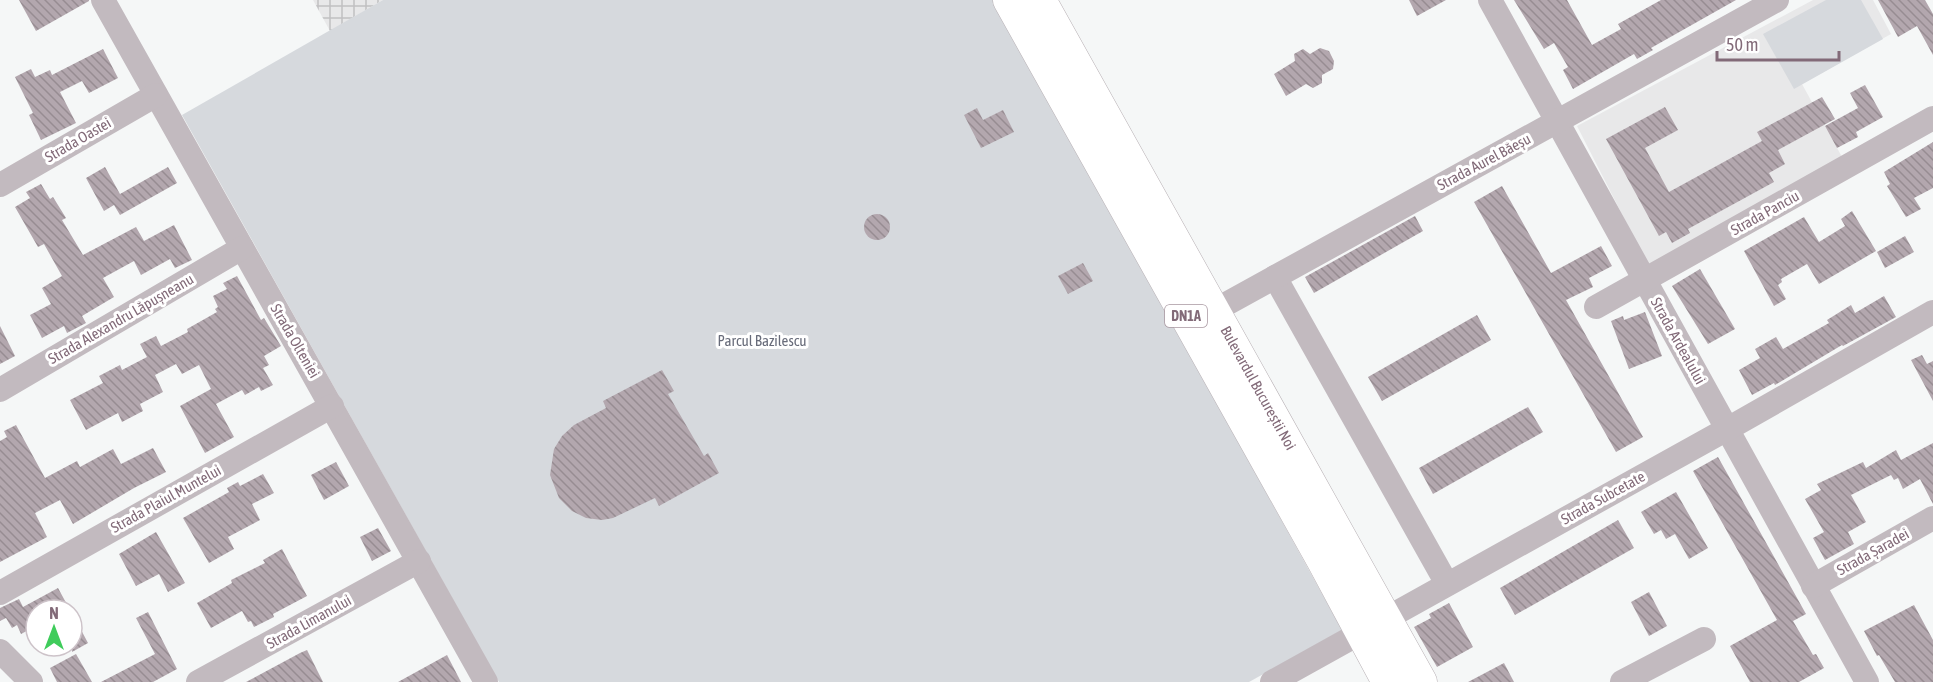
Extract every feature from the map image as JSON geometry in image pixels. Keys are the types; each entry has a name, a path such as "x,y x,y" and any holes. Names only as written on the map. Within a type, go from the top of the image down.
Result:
{"main road":[{"name":"Bulevardul Bucureștii Noi","path":"1036,6 1203,317 1373,625 1421,682"},
{"name":"Bulevardul Bucureștii Noi","path":"1373,625 1388,682"}],"street":[{"name":"Strada Olteniei","path":"103,0 486,682"},
{"name":"Strada Ardealului","path":"1490,0 1867,682"},
{"name":"Strada Aurel Băeșu","path":"1203,317 1777,0"},
{"name":"Strada Oastei","path":"0,184 156,95"},
{"name":"Strada Panciu","path":"1596,307 1933,118"},
{"name":"Strada Alexandru Lăpușneanu","path":"0,390 242,248"},
{"path":"1275,277 1447,584"},
{"name":"Strada Subcetate","path":"1287,678 1373,625 1727,430 1933,312"},
{"name":"Strada Plaiul Muntelui","path":"0,592 332,406"},
{"name":"Strada Șaradei","path":"1813,586 1933,518"},
{"name":"Strada Limanului","path":"198,682 419,561"},
{"path":"1622,682 1704,639"},
{"path":"0,651 31,682"}],"shaded area":[{"path":"313,0 383,0 330,31"},
{"path":"1813,0 1873,0 1891,34 1802,84 1842,157 1649,267 1577,126"}],"green space":[{"name":"Parcul Bazilescu","path":"383,0 994,0 1342,630 1249,682 499,682 182,115"},
{"path":"1826,0 1861,0 1883,39 1794,89 1763,34"}],"building":[{"path":"19,0 89,0 89,1 36,31"},
{"path":"1409,0 1446,0 1417,16"},
{"path":"1514,0 1567,0 1592,45 1621,29 1618,24 1661,0 1736,0 1651,48 1653,50 1637,59 1634,54 1573,89 1563,70 1568,67 1554,43 1544,49"},
{"path":"1878,0 1925,0 1933,14 1933,55 1917,26 1898,37"},
{"path":"1320,48 1329,51 1334,61 1333,69 1322,75 1322,83 1313,88 1306,84 1286,96 1274,74 1295,61 1294,54 1303,49 1310,54"},
{"path":"103,49 118,78 89,93 82,81 60,92 76,123 41,140 29,115 33,113 15,77 31,69 35,77 50,70 52,75"},
{"path":"1865,85 1883,117 1856,132 1858,137 1837,148 1825,126 1858,108 1850,93"},
{"path":"1822,97 1835,119 1778,150 1785,164 1769,173 1774,182 1688,229 1690,233 1672,243 1666,232 1659,236 1606,139 1665,107 1678,130 1645,148 1669,192 1762,141 1757,132"},
{"path":"977,108 983,120 1003,110 1014,132 981,148 964,115"},
{"path":"1933,142 1933,188 1914,198 1921,209 1906,217 1887,186 1890,184 1884,172"},
{"path":"105,167 120,194 168,167 177,183 120,215 114,205 104,211 86,178"},
{"path":"41,184 50,199 53,197 66,218 62,220 83,255 136,227 144,241 174,225 192,260 175,268 170,259 141,275 134,261 103,278 114,297 82,316 86,323 67,333 64,326 42,338 30,315 51,304 42,288 62,276 44,244 38,247 15,207 30,198 26,192"},
{"path":"1502,186 1551,273 1601,246 1612,266 1589,278 1593,287 1566,300 1643,437 1616,452 1474,202"},
{"path":"1852,211 1876,251 1819,284 1807,264 1781,279 1782,282 1778,285 1786,299 1774,306 1744,251 1804,217 1819,242 1845,226 1841,219"},
{"path":"877,214 886,218 890,227 886,236 877,240 868,236 864,227 868,218"},
{"path":"1415,216 1423,231 1314,293 1305,277"},
{"path":"1905,236 1914,252 1885,268 1877,252"},
{"path":"1083,263 1093,281 1068,294 1058,276"},
{"path":"1700,269 1735,329 1708,344 1672,286"},
{"path":"237,276 261,320 264,318 281,346 264,356 269,365 263,368 273,385 261,391 259,387 245,395 242,390 216,404 234,437 205,453 180,406 211,389 199,365 182,374 176,364 155,375 163,392 140,404 143,411 122,422 118,413 86,430 70,400 103,383 99,376 120,365 122,370 147,357 140,344 156,336 161,346 188,332 187,329 217,312 215,309 218,307 213,296 227,289 223,283"},
{"path":"1884,296 1896,317 1842,345 1775,385 1774,383 1752,395 1739,370 1760,358 1755,349 1776,337 1783,349 1829,323 1827,320 1851,305 1855,313"},
{"path":"1645,312 1662,356 1629,369 1611,321 1623,316 1624,320"},
{"path":"1477,315 1491,340 1382,401 1368,377"},
{"path":"0,326 15,356 0,364"},
{"path":"1922,355 1927,364 1933,361 1933,401 1911,360"},
{"path":"662,370 674,391 668,394 704,456 708,453 719,473 659,506 655,498 613,518 602,520 586,518 572,511 559,498 550,475 554,449 562,436 574,425 606,408 603,401"},
{"path":"1528,407 1543,432 1433,494 1419,468"},
{"path":"16,425 45,478 77,461 80,467 113,449 121,464 153,448 166,472 73,524 60,500 35,513 47,537 0,562 0,441 7,437 4,431"},
{"path":"1933,443 1933,504 1920,479 1903,489 1898,478 1894,480 1891,475 1851,495 1866,522 1848,532 1854,544 1825,560 1813,538 1824,532 1805,499 1821,490 1817,484 1863,462 1866,468 1896,450 1901,460"},
{"path":"1718,457 1806,614 1793,621 1813,655 1816,654 1824,668 1799,682 1750,682 1730,646 1777,620 1693,471"},
{"path":"336,462 349,486 324,500 311,475"},
{"path":"263,474 274,493 252,504 260,520 228,537 234,549 209,563 183,518 229,492 227,488 238,482 240,486"},
{"path":"1676,492 1708,548 1689,559 1675,534 1666,539 1661,530 1654,534 1641,512"},
{"path":"1618,520 1634,548 1515,615 1500,588"},
{"path":"378,528 391,551 372,561 360,537"},
{"path":"156,532 185,583 168,592 159,574 136,586 119,554"},
{"path":"282,549 307,596 254,627 242,611 211,628 197,603 232,583 231,580 265,563 263,560"},
{"path":"58,588 63,598 40,598"},
{"path":"1649,592 1667,626 1649,636 1631,602"},
{"path":"19,599 23,607 24,632 21,634 17,625 12,628 6,618 0,621 0,608"},
{"path":"1449,603 1473,647 1437,667 1414,627 1431,618 1429,614"},
{"path":"1914,605 1933,640 1933,682 1895,682 1879,655 1877,656 1864,631"},
{"path":"148,612 177,669 153,682 101,682 155,654 136,618"},
{"path":"307,650 323,682 246,682 300,653"},
{"path":"447,655 461,682 398,682"},
{"path":"69,658 78,658 92,682 57,682 50,668"},
{"path":"1504,663 1514,682 1468,682"}]}
